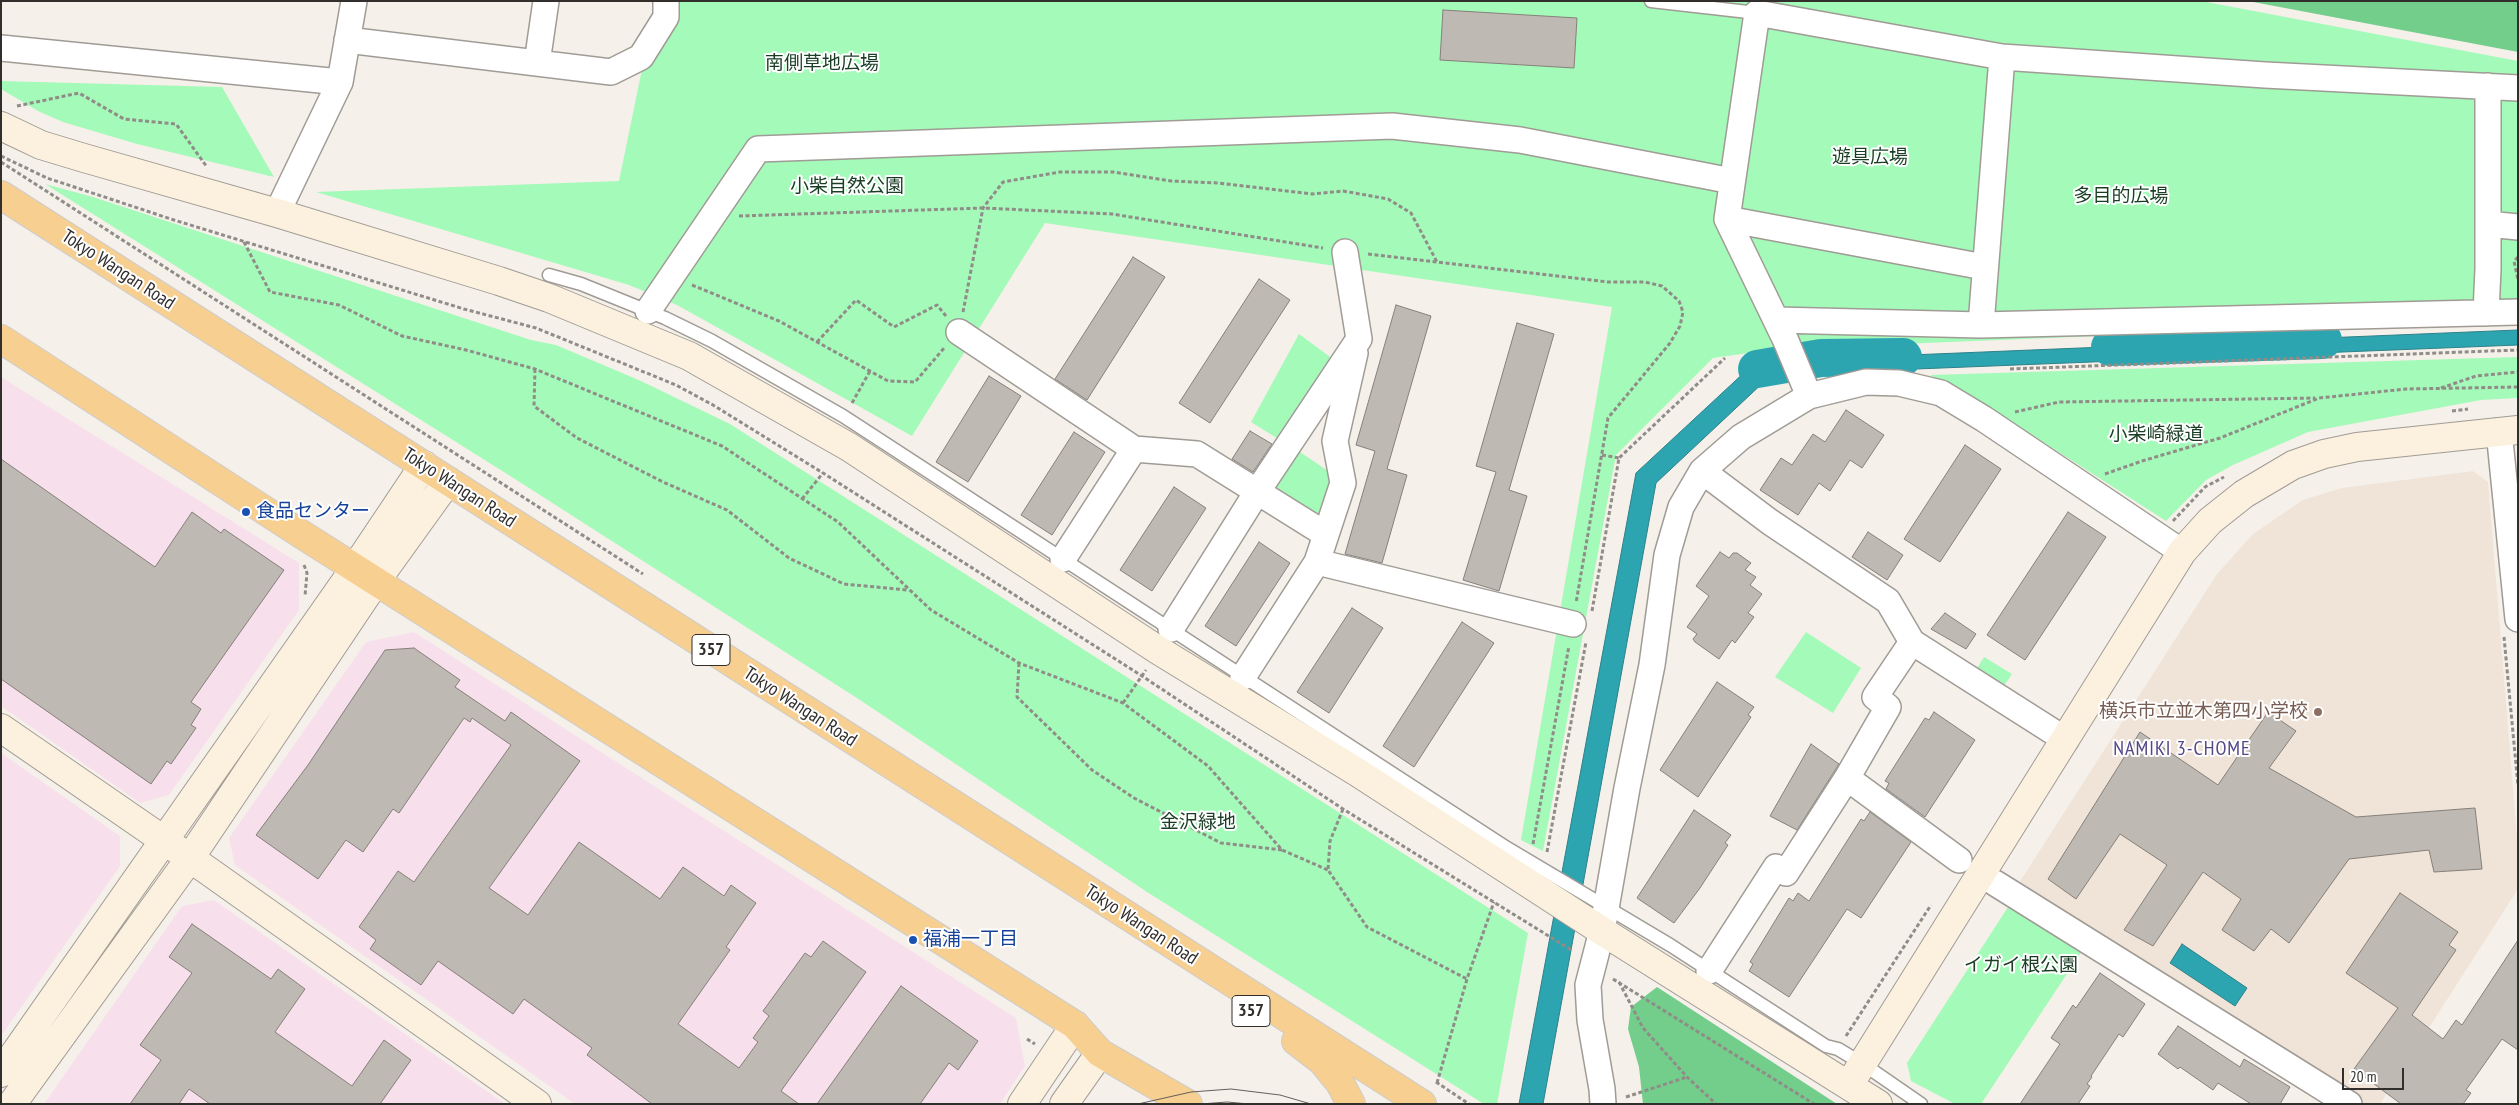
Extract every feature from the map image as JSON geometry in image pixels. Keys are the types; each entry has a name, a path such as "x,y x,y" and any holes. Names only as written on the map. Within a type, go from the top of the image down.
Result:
{"highway":[{"name":"Tokyo Wangan Road","path":"1,195 1422,1104"},
{"path":"1,339 366,574 1075,1025 1100,1053 1188,1104"},
{"name":"357","path":"1143,927 1184,964 1322,1061 1340,1083 1351,1104"}],"street":[{"path":"277,213 340,82 354,1"},
{"path":"537,63 546,1"},
{"path":"347,40 610,72 641,57 666,17 666,1"},
{"path":"1806,389 1781,331 1727,219 1757,13 2002,57 2266,75 2518,88"},
{"path":"1,48 340,82"},
{"path":"1980,325 2002,57"},
{"path":"2486,313 2488,86"},
{"path":"4,117 41,145 277,213 499,281 549,298 689,356 849,447 1158,650 1357,772 1543,877 1578,903 1856,1074 1878,1104"},
{"path":"648,312 758,149 1392,126 1520,140 1732,181"},
{"path":"1727,219 1984,267"},
{"path":"2488,224 2518,227"},
{"path":"1244,677 1317,562 1343,483 1335,441 1359,339 1345,252"},
{"path":"1781,331 2518,312"},
{"path":"959,332 1134,449 1197,454 1325,534"},
{"path":"1171,629 1257,492 1359,339"},
{"path":"1613,1101 1600,1073 1590,1020 1588,985 1605,919 1627,788 1652,665 1667,556 1682,506 1702,471 1741,437 1806,389 1866,382 1899,383 1941,393 1984,419 2182,552"},
{"path":"1856,1074 2182,552 2210,521 2244,494 2293,465 2324,454 2357,447 2508,430 2518,619"},
{"path":"1063,559 1134,449"},
{"path":"12,1104 190,858 366,574 424,465"},
{"path":"1702,471 1770,522 1888,601 1912,642 2066,740"},
{"path":"1,1073 164,840 366,574 448,481"},
{"path":"1317,562 1584,625"},
{"path":"1709,971 1776,867 1786,873 1847,778 1888,706 1875,697 1912,642"},
{"path":"1,728 190,858 537,1104"},
{"path":"1847,778 1959,860"},
{"path":"1995,883 2349,1104"},
{"path":"1022,1104 1075,1025"},
{"path":"1064,1104 1100,1053"}],"lane":[{"path":"1651,1 1757,13"},
{"path":"548,274 582,284 712,341 842,416 1506,848 1543,877"},
{"path":"1605,919 1709,971 1826,1046 1838,1049 1856,1074 1921,1104"}],"path":[{"path":"4,117 79,93 124,120 176,124 211,171"},
{"path":"1,156 47,178 244,242 464,309 536,328 676,385 713,405 824,473 1142,676 1343,809 1570,948 1580,959 1619,981 1814,1104"},
{"path":"672,277 779,321 888,381 914,382 959,332 983,208 1003,182 1060,172 1113,172 1171,181 1218,183 1312,194 1343,192 1388,199 1411,213 1437,262"},
{"path":"712,217 983,208 1112,214 1345,252 1608,282 1645,282 1662,286 1680,301 1683,312 1680,326 1670,343 1608,418"},
{"path":"244,242 270,292 339,305 402,336 466,350 535,370 722,446 838,522 908,590 932,610 1020,663 1123,704 1208,766 1282,850"},
{"path":"2518,257 2514,261 2518,280"},
{"path":"817,342 856,300 894,327 937,304 959,332"},
{"path":"2010,369 2518,350"},
{"path":"1543,877 1584,625 1619,458 1725,358"},
{"path":"535,370 534,406 577,438 663,482 727,510 797,562 844,584 908,590"},
{"path":"842,416 870,371"},
{"path":"2438,389 2476,376 2518,372"},
{"path":"1984,419 2059,402 2318,398 2406,389 2518,388"},
{"path":"2079,484 2142,461 2220,438 2318,398"},
{"path":"1602,455 1619,458"},
{"path":"802,499 824,473"},
{"path":"1020,663 1017,697 1092,770 1134,798 1221,843 1282,850 1328,870 1367,928 1467,979"},
{"path":"1123,704 1142,676"},
{"path":"1328,870 1330,841 1343,809"},
{"path":"1469,1104 1437,1083 1467,979 1494,902"},
{"path":"1619,981 1643,1028 1687,1077 1716,1104"},
{"path":"1613,1101 1687,1077"}],"shaded area":[{"path":"1,377 299,563 299,610 169,795 140,803 1,706"},
{"name":"横浜市立並木第四小学校","path":"2473,471 2488,482 2518,850 2518,889 2380,1104 2363,1104 2019,883 2217,574 2253,534 2303,500 2342,488"},
{"path":"414,632 1016,1018 1025,1066 1000,1104 575,1104 235,865 229,838 366,642"},
{"path":"1,753 120,836 120,866 1,1036"},
{"path":"214,900 505,1104 44,1104 182,906"}],"green space":[{"name":"小柴自然公園","path":"656,1 2201,1 2518,61 2518,319 1777,349 1713,358 1616,455 1543,851 1521,840 1612,307 1045,223 912,436 677,305 629,285 316,192 619,181"},
{"path":"2248,1 2518,1 2518,52"},
{"path":"1,81 222,87 274,177 137,144 63,122 38,111 1,89"},
{"name":"金沢緑地","path":"45,184 93,197 531,340 556,345 641,381 730,424 1528,933 1497,1104 1484,1104 1147,892 860,700 515,479"},
{"path":"1299,334 1333,359 1280,440 1251,422"},
{"name":"小柴崎緑道","path":"2518,357 2518,398 2481,400 2308,432 2233,465 2206,480 2166,521 1973,397 1930,375"},
{"path":"1297,450 1334,475 1322,519 1272,487"},
{"path":"1806,632 1861,668 1833,713 1775,677"},
{"path":"1984,657 2012,674 2004,686 1976,670"},
{"name":"イガイ根公園","path":"2010,904 2084,948 1981,1104 1955,1104 1911,1081 1907,1063"},
{"path":"1657,987 1837,1104 1643,1104 1639,1067 1628,1029 1631,1007"}],"water":[{"path":"2518,330 2518,345 1816,373 1767,379 1656,483 1543,1104 1519,1104 1636,473 1748,369 1813,359"},
{"path":"2182,944 2247,988 2235,1006 2170,963"}],"building":[{"path":"1443,10 1577,18 1574,68 1440,60"},
{"path":"1133,257 1165,277 1087,400 1055,379"},
{"path":"1259,279 1290,300 1210,423 1179,403"},
{"path":"1396,305 1431,316 1387,469 1407,475 1382,563 1345,554 1375,451 1356,445"},
{"path":"1517,323 1554,334 1509,490 1527,496 1499,591 1463,580 1496,472 1476,466"},
{"path":"989,376 1021,396 968,482 936,462"},
{"path":"1846,410 1884,435 1862,468 1850,460 1830,491 1819,483 1798,515 1760,490 1781,458 1792,465 1813,434 1825,442"},
{"path":"1250,431 1272,444 1253,472 1232,459"},
{"path":"1074,432 1105,452 1052,535 1021,515"},
{"path":"1965,445 2001,469 1940,562 1904,539"},
{"path":"1,459 155,567 192,512 221,533 224,529 284,570 191,702 201,709 191,725 196,728 171,764 167,761 151,784 1,679"},
{"path":"1174,487 1206,508 1152,591 1120,570"},
{"path":"2068,512 2106,537 2025,660 1987,635"},
{"path":"1868,532 1903,555 1887,580 1852,557"},
{"path":"1259,542 1290,563 1236,646 1205,626"},
{"path":"1720,552 1729,558 1733,553 1737,553 1751,563 1745,570 1756,577 1750,585 1762,594 1748,613 1754,617 1735,643 1732,640 1719,659 1695,642 1693,639 1697,634 1687,627 1709,596 1696,586"},
{"path":"1352,608 1383,628 1329,713 1297,692"},
{"path":"1945,613 1976,634 1966,649 1931,629"},
{"path":"1462,622 1494,643 1414,767 1383,746"},
{"path":"414,648 460,680 455,687 505,721 511,712 580,761 489,888 528,915 579,842 660,899 683,867 724,896 731,885 756,903 726,947 730,950 678,1024 739,1068 758,1042 753,1038 769,1016 763,1011 805,953 811,957 823,941 866,972 781,1091 799,1104 652,1104 587,1055 592,1048 524,999 513,1014 438,961 421,985 370,949 376,940 359,927 398,871 414,882 511,745 472,718 470,722 464,718 399,813 393,809 363,852 346,840 318,879 256,835 308,765 385,650"},
{"path":"1717,682 1754,707 1748,715 1751,717 1698,797 1660,770"},
{"path":"1934,712 1975,740 1925,817 1886,789 1889,783 1885,781 1925,718 1929,720"},
{"path":"2268,712 2296,731 2269,768 2356,817 2475,808 2482,869 2434,872 2429,850 2349,859 2289,943 2271,929 2254,951 2222,930 2241,899 2203,872 2153,946 2124,930 2167,865 2120,834 2076,899 2048,879 2140,732 2218,785"},
{"path":"1811,744 1839,764 1797,830 1770,816"},
{"path":"1694,810 1731,835 1725,843 1728,845 1674,923 1637,898"},
{"path":"1870,812 1911,842 1861,918 1847,909 1789,997 1749,971 1753,964 1750,962 1789,898 1793,901 1798,893 1809,901 1861,819 1864,821"},
{"path":"2400,893 2458,932 2449,945 2456,950 2412,1015 2443,1039 2456,1020 2462,1025 2518,940 2518,1050 2502,1039 2466,1090 2471,1093 2463,1104 2401,1104 2354,1069 2398,1008 2346,973"},
{"path":"192,924 271,979 278,969 305,989 275,1032 352,1086 384,1040 411,1060 380,1104 210,1104 189,1089 179,1104 130,1104 161,1060 140,1045 192,973 169,957"},
{"path":"2100,973 2145,1004 2123,1037 2119,1034 2091,1076 2087,1084 2090,1086 2078,1104 2020,1104 2060,1044 2051,1038 2073,1005 2076,1008"},
{"path":"901,986 978,1041 958,1070 949,1063 920,1104 817,1104"},
{"path":"2178,1026 2240,1067 2244,1059 2290,1087 2280,1104 2251,1104 2218,1083 2213,1090 2180,1067 2178,1069 2158,1054"}],"waterway":[{"path":"2110,347 2323,340"},
{"path":"1757,369 1821,358 1903,357"}],"tram line":[{"path":"1138,1104 1191,1092 1231,1089 1280,1095 1311,1104"},
{"path":"1201,1104 1227,1102 1249,1104"}],"place":[{"name":"食品センター","path":"246,512"},
{"name":"横浜市立並木第四小学校","path":"2318,712"},
{"name":"福浦一丁目","path":"913,940"}],"district":[{"name":"NAMIKI 3-CHOME","path":"2182,749"}],"park label":[{"name":"南側草地広場","path":"822,64"},
{"name":"遊具広場","path":"1870,158"},
{"name":"多目的広場","path":"2121,197"}]}
